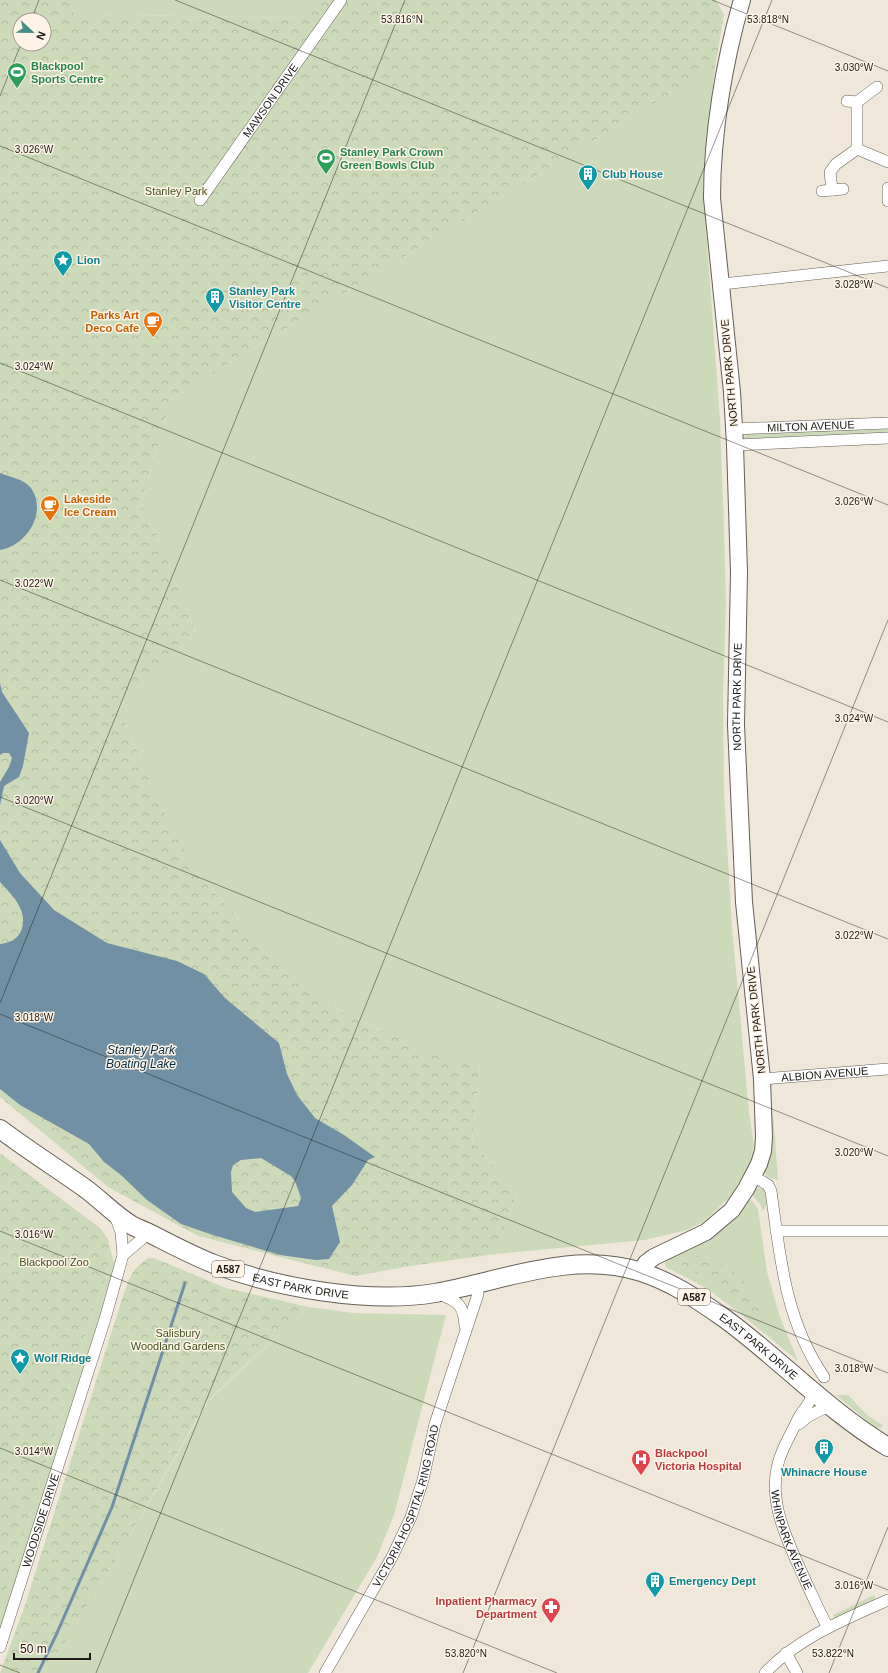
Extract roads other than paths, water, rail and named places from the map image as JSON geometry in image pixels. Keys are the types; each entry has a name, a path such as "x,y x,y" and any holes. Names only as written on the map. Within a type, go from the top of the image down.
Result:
{"main road":[{"name":"EAST PARK DRIVE","path":"0,1129 133,1226 169,1244 231,1270 280,1283 362,1296 393,1297 436,1293 475,1283 568,1265 604,1265 640,1272 666,1282 692,1296 755,1341 812,1390"},
{"name":"A587","path":"812,1390 862,1430 888,1447"}],"street":[{"name":"MAWSON DRIVE","path":"200,200 341,0"},
{"name":"NORTH PARK DRIVE","path":"737,4 712,166 712,198 732,392 735,445 738,572 736,725 744,902 762,1079 764,1144 759,1164 753,1176"},
{"path":"857,149 852,101 877,87"},
{"path":"857,149 888,162"},
{"path":"843,188 827,190 830,172 836,164 857,149"},
{"path":"888,188 888,201"},
{"path":"722,284 888,266"},
{"name":"MILTON AVENUE","path":"734,429 888,423"},
{"name":"MILTON AVENUE","path":"735,445 888,438"},
{"name":"ALBION AVENUE","path":"762,1079 888,1069"},
{"path":"640,1272 646,1263 654,1257 706,1232 725,1217 738,1201 753,1176 768,1185 772,1191 776,1231 784,1282 792,1312 802,1337 817,1367 824,1377"},
{"name":"WOODSIDE DRIVE","path":"0,1647 105,1319 123,1255 122,1232 112,1210"},
{"path":"776,1231 888,1231"},
{"path":"123,1255 142,1239 147,1232"},
{"name":"VICTORIA HOSPITAL RING ROAD","path":"325,1673 392,1557 411,1517 423,1480 435,1424 478,1294 475,1283"},
{"name":"VICTORIA HOSPITAL RING ROAD","path":"436,1293 448,1297 461,1307 465,1315 466,1329"},
{"name":"WHINPARK AVENUE","path":"812,1390 812,1396 787,1441 778,1465 776,1486 778,1511 786,1538 828,1628"},
{"name":"WHINPARK AVENUE","path":"796,1427 807,1417 830,1405"},
{"path":"765,1673 786,1653 828,1628 888,1600"},
{"path":"786,1653 798,1673"}],"water":[{"path":"0,473 21,480 28,485 36,498 37,508 36,518 26,535 18,542 0,550"},
{"path":"0,683 2,692 29,733 23,766 19,777 4,786 0,805 0,782 9,767 12,758 9,753 3,753 0,755"},
{"name":"Stanley Park Boating Lake","path":"0,840 20,873 54,910 107,943 177,961 204,974 225,998 279,1043 287,1074 297,1095 315,1118 344,1135 375,1157 368,1160 352,1185 332,1206 340,1242 329,1259 316,1260 280,1255 181,1224 147,1200 121,1175 104,1162 89,1144 20,1105 0,1089 0,944 10,942 15,939 21,931 23,917 18,904 0,882","holes":["261,1158 291,1176 295,1181 301,1198 298,1206 255,1212 246,1208 232,1192 231,1172 233,1165 241,1160"]}],"waterway":[{"path":"38,1673 112,1507 185,1283"}],"place":[{"name":"Blackpool Sports Centre","path":"17,89"},
{"name":"Stanley Park Crown Green Bowls Club","path":"326,175"},
{"name":"Club House","path":"588,191"},
{"name":"Lion","path":"63,277"},
{"name":"Stanley Park Visitor Centre","path":"215,314"},
{"name":"Parks Art Deco Cafe","path":"153,338"},
{"name":"Lakeside Ice Cream","path":"50,522"},
{"name":"Wolf Ridge","path":"20,1375"},
{"name":"Whinacre House","path":"824,1465"},
{"name":"Blackpool Victoria Hospital","path":"641,1476"},
{"name":"Emergency Dept","path":"655,1598"},
{"name":"Inpatient Pharmacy Department","path":"551,1624"}],"park label":[{"name":"Stanley Park","path":"176,191"},
{"name":"Blackpool Zoo","path":"54,1262"},
{"name":"Salisbury Woodland Gardens","path":"178,1339"}]}
